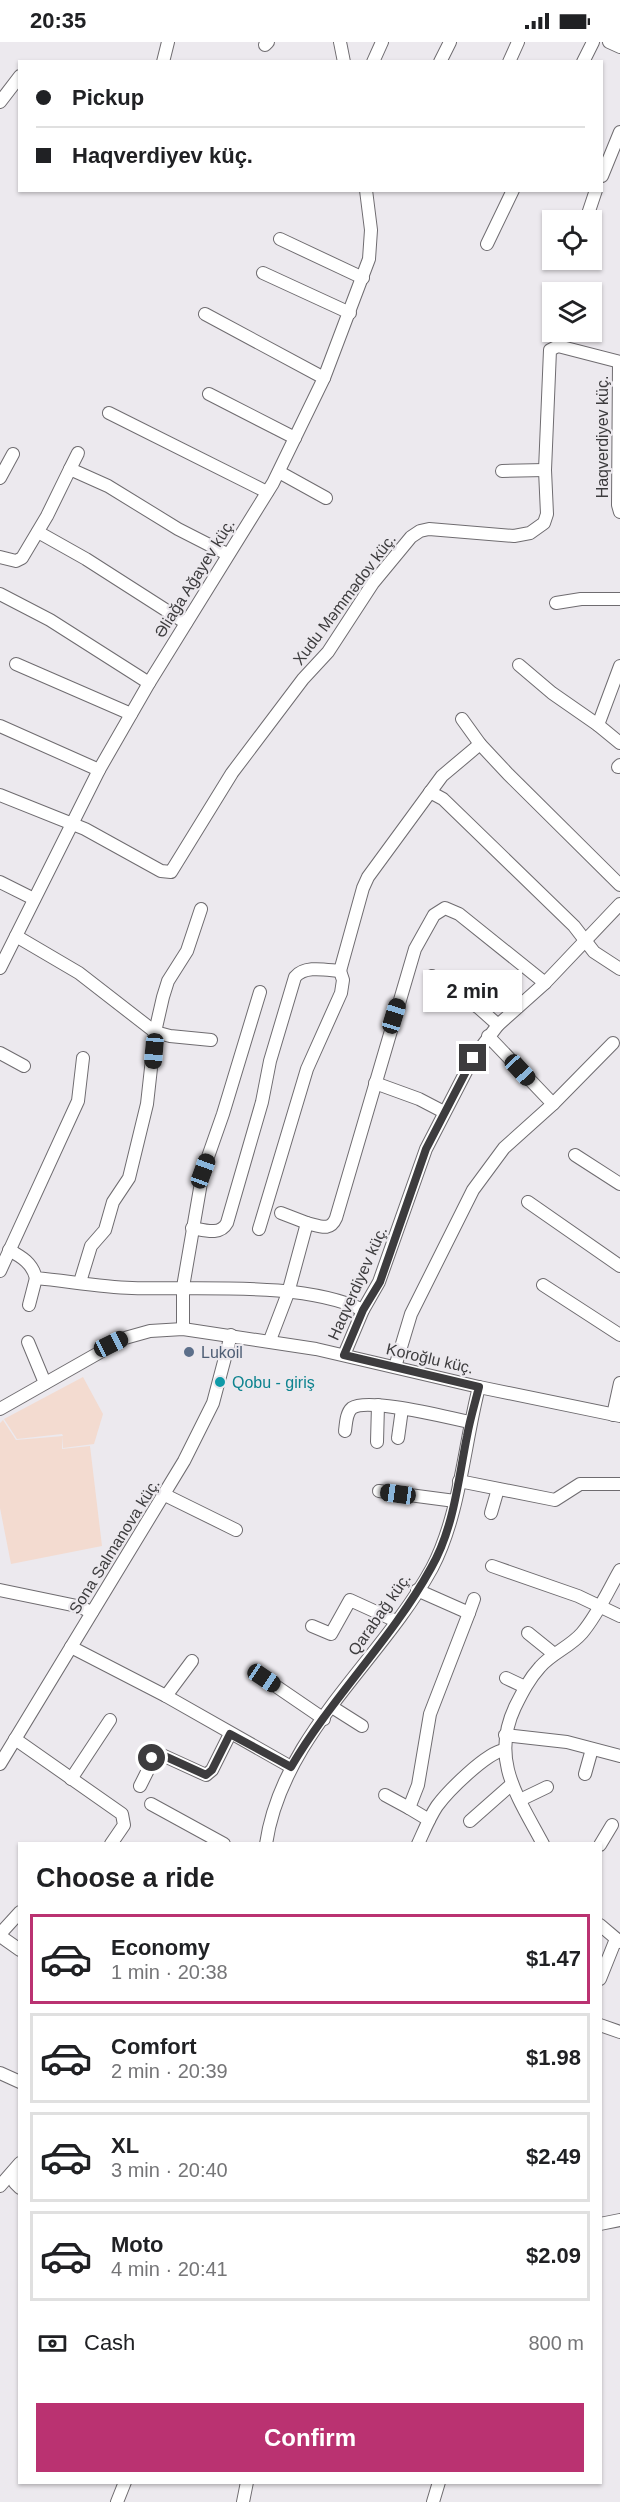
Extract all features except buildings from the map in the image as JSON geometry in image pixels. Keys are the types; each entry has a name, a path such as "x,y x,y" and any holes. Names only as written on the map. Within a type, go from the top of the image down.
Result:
{"street":[{"path":"164,60 168,42"},
{"path":"340,42 344,60"},
{"path":"374,60 382,42"},
{"path":"441,60 450,42"},
{"path":"510,60 518,42"},
{"path":"584,60 592,42"},
{"path":"609,42 620,46"},
{"path":"0,102 18,79"},
{"path":"603,174 620,132"},
{"name":"Əliağa Ağayev küç.","path":"0,966 99,770 148,683 279,472 324,378 363,278 371,245 366,192"},
{"path":"487,244 512,192"},
{"path":"589,210 595,192"},
{"path":"280,240 363,278"},
{"path":"263,273 350,313"},
{"path":"205,314 324,378"},
{"name":"Xudu Məmmədov küç.","path":"0,795 73,824 161,871 171,872 232,772 303,679 328,652 373,583 411,537 420,531 429,529 514,536 530,533 544,523 547,514 545,470 550,350 558,346 620,362"},
{"name":"Haqverdiyev küç.","path":"620,362 618,505 620,512"},
{"path":"208,394 295,438"},
{"path":"109,413 267,492"},
{"path":"1,559 16,561 22,558 38,532 78,453"},
{"path":"0,478 14,454"},
{"path":"70,469 108,486 178,529 227,554"},
{"path":"502,471 545,470"},
{"path":"279,472 326,498"},
{"path":"38,532 95,564 186,623"},
{"path":"0,594 51,620 148,683"},
{"path":"556,603 580,599 620,599"},
{"path":"16,664 131,714"},
{"path":"519,664 552,693 620,743"},
{"path":"598,725 620,666"},
{"path":"462,719 480,744 620,885"},
{"path":"0,726 99,770"},
{"path":"259,1229 307,1069 341,993 343,980 340,971 368,877 430,792 455,763 480,744"},
{"path":"430,792 443,799 573,926 594,952 620,969"},
{"path":"0,882 34,899"},
{"name":"Haqverdiyev küç.","path":"344,1355 363,1310 380,1282 401,1224 417,1169 473,1058 498,1025 545,983 620,904"},
{"path":"281,1213 326,1228 331,1226 336,1218 415,949 425,928 438,910 445,908 459,914 545,983"},
{"path":"80,1282 91,1246 105,1230 113,1202 129,1178 147,1104 155,1032 168,981 187,951 201,909"},
{"path":"16,936 79,973 155,1032 170,1036 211,1040"},
{"path":"192,1228 219,1232 227,1223 262,1102 270,1061 296,977 299,973 311,969 340,971"},
{"path":"432,976 479,1008 498,1025"},
{"path":"183,1329 183,1287 203,1171 224,1114 260,992"},
{"path":"488,1036 552,1104"},
{"path":"395,1367 411,1314 473,1190 504,1148 613,1043"},
{"path":"0,1053 24,1066"},
{"path":"0,1271 78,1101 83,1058"},
{"path":"375,1083 398,1090 444,1112"},
{"path":"575,1155 620,1184"},
{"path":"528,1202 620,1266"},
{"path":"270,1340 288,1293 308,1223"},
{"path":"9,1250 24,1258 34,1270 36,1278 29,1305"},
{"path":"36,1278 131,1288 183,1287 288,1293 338,1300 363,1310"},
{"path":"543,1285 620,1335"},
{"name":"Koroğlu küç.","path":"0,1409 124,1338 150,1331 183,1329 270,1340 616,1415"},
{"name":"Sona Salmanova küç.","path":"0,1764 165,1495 207,1417 220,1382 231,1335"},
{"path":"28,1342 45,1383"},
{"path":"616,1415 620,1383"},
{"name":"Qarabağ küç.","path":"266,1842 275,1803 291,1767 396,1621 417,1590 441,1546 455,1501 479,1387"},
{"path":"345,1431 352,1408 378,1405 470,1422"},
{"path":"377,1442 378,1405"},
{"path":"398,1438 402,1409"},
{"path":"459,1481 555,1500 580,1484 620,1484"},
{"path":"491,1513 498,1489"},
{"path":"379,1491 455,1501"},
{"path":"165,1495 236,1530"},
{"path":"492,1566 600,1606 620,1616"},
{"path":"541,1842 512,1784 504,1750 508,1724 525,1687 538,1669 554,1654 580,1636 620,1570"},
{"path":"0,1590 77,1606 92,1612"},
{"path":"417,1590 469,1612"},
{"path":"409,1808 418,1785 430,1714 474,1599"},
{"path":"312,1626 331,1634 350,1600 396,1621"},
{"path":"528,1633 554,1654"},
{"path":"71,1647 166,1696 291,1767"},
{"path":"166,1696 192,1661"},
{"path":"264,1678 324,1719"},
{"path":"506,1678 525,1687"},
{"path":"332,1707 362,1726"},
{"path":"71,1779 110,1720"},
{"path":"140,1786 156,1754 206,1775 212,1770 230,1734"},
{"path":"505,1735 567,1742 620,1756"},
{"path":"15,1739 122,1814 124,1825 112,1842"},
{"path":"585,1774 592,1749"},
{"path":"419,1842 429,1820 446,1796 484,1760 497,1751 504,1750"},
{"path":"470,1821 512,1784"},
{"path":"520,1800 547,1787"},
{"path":"386,1795 429,1820"},
{"path":"151,1804 220,1842"},
{"path":"602,1842 612,1825"},
{"path":"18,1914 0,1935 18,1948"},
{"path":"602,1927 618,1940 602,1975"},
{"path":"602,2026 620,2032"},
{"path":"0,2073 18,2081"},
{"path":"0,2187 18,2165"},
{"path":"602,2224 620,2220"},
{"path":"117,2502 124,2484"},
{"path":"243,2502 247,2484"},
{"path":"433,2502 438,2484"}],"shaded area":[{"path":"83,1377 103,1414 94,1444 63,1448 62,1434 17,1439 4,1419"},
{"path":"3,1420 16,1440 62,1436 62,1449 90,1446 102,1546 11,1564 0,1508 0,1423"}],"place":[{"name":"Lukoil","path":"189,1352"},
{"name":"Qobu - giriş","path":"220,1382"}],"route":[{"path":"152,1758 160,1754 206,1775 212,1770 230,1734 291,1767 431,1568 441,1546 455,1501 467,1434 479,1387 344,1355 363,1310 380,1282 401,1224 417,1169 473,1058"}]}
